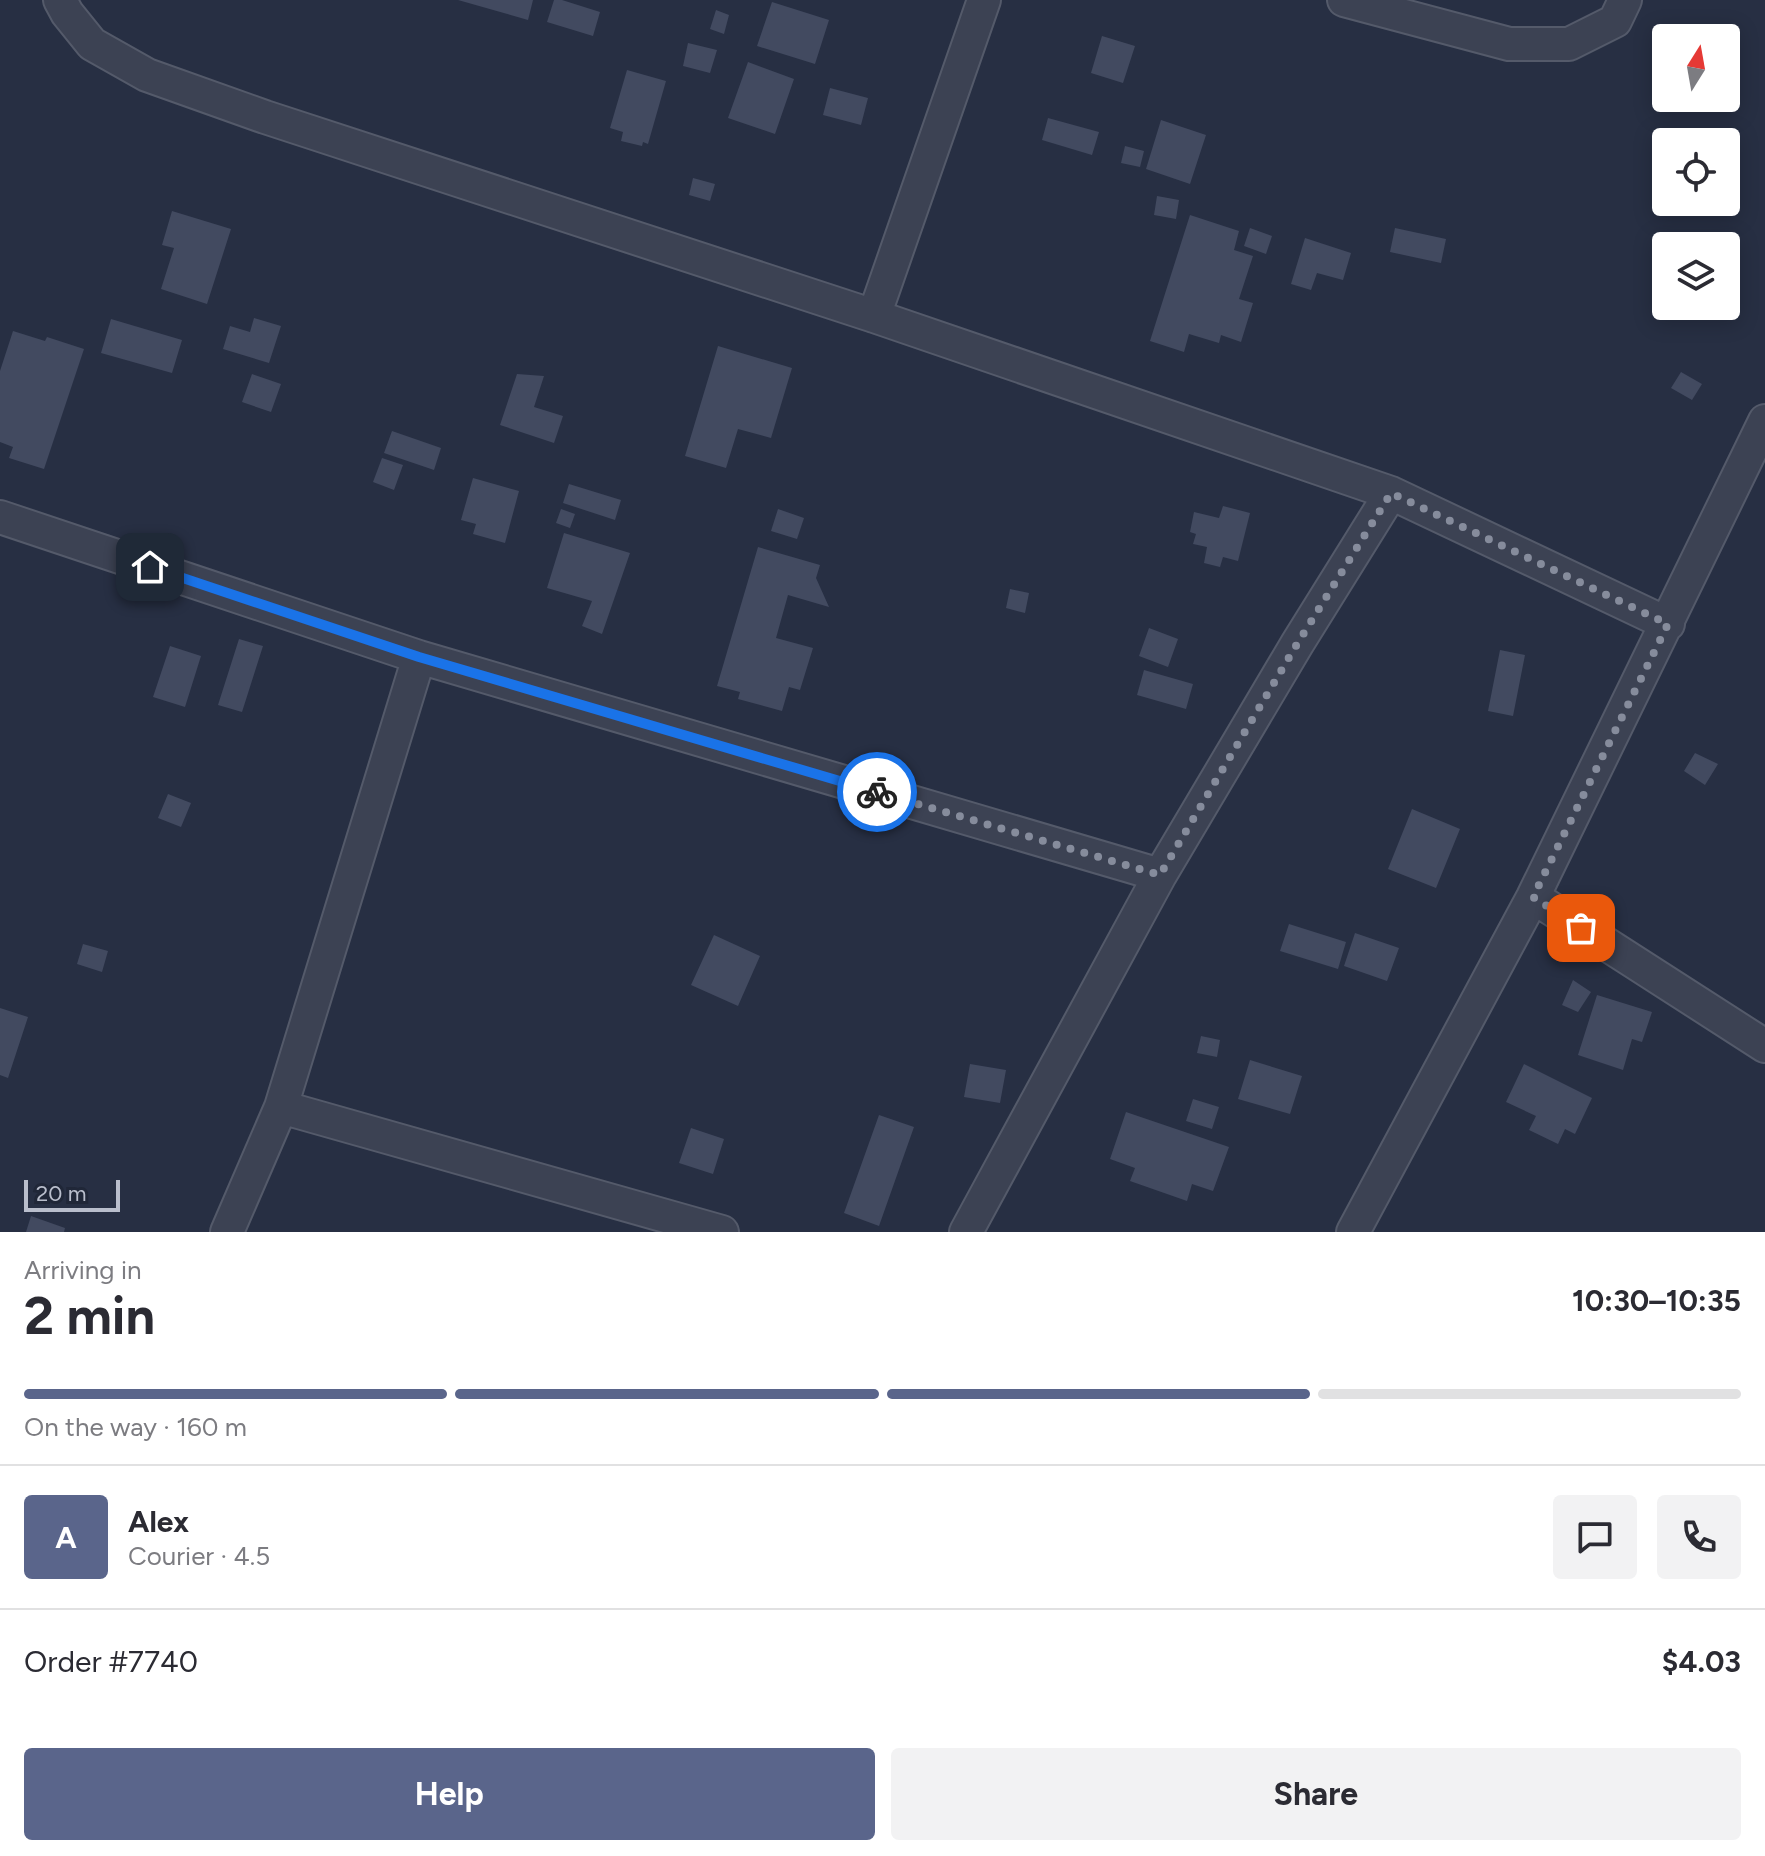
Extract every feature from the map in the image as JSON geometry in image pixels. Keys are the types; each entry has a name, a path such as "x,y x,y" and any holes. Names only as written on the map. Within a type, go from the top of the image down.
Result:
{"street":[{"path":"60,0 92,44 147,75 280,122 874,316 1391,493 1668,624"},
{"path":"874,316 984,0"},
{"path":"1344,0 1509,44 1569,44 1615,21 1625,0"},
{"path":"1353,1232 1533,897 1765,421"},
{"path":"966,1232 1160,875 1391,493"},
{"path":"0,517 419,657 1160,875"},
{"path":"227,1232 281,1107 419,657"},
{"path":"1533,897 1765,1045"},
{"path":"281,1107 722,1232"}],"building":[{"path":"458,0 533,0 528,20"},
{"path":"554,0 600,12 593,36 547,22"},
{"path":"772,2 829,20 815,64 757,46"},
{"path":"716,10 729,15 724,34 710,29"},
{"path":"1102,36 1135,46 1123,83 1091,73"},
{"path":"688,43 717,50 710,73 683,66"},
{"path":"748,62 794,79 775,134 728,118"},
{"path":"627,70 666,81 648,144 643,142 642,146 621,141 623,132 610,128"},
{"path":"830,88 868,98 861,125 823,115"},
{"path":"1048,118 1099,132 1092,155 1042,140"},
{"path":"1161,120 1206,135 1190,184 1146,169"},
{"path":"1125,146 1144,151 1140,167 1121,163"},
{"path":"693,178 715,184 710,201 689,195"},
{"path":"1157,196 1179,200 1176,219 1154,215"},
{"path":"172,211 231,229 207,304 161,289 174,248 162,245"},
{"path":"1190,215 1239,231 1234,250 1253,256 1239,299 1253,303 1241,342 1221,335 1219,343 1189,334 1184,352 1150,341"},
{"path":"1250,228 1272,236 1266,254 1244,246"},
{"path":"1395,228 1446,239 1441,263 1390,252"},
{"path":"1305,238 1351,253 1343,280 1317,273 1311,290 1291,284"},
{"path":"254,318 281,326 269,363 223,349 230,326 250,332"},
{"path":"111,319 182,340 172,373 101,353"},
{"path":"13,331 45,341 47,337 84,349 44,469 9,458 13,447 0,442 0,371"},
{"path":"718,346 792,368 771,438 738,429 726,468 685,456"},
{"path":"1681,372 1702,384 1692,400 1671,388"},
{"path":"252,374 281,384 271,412 242,402"},
{"path":"517,374 544,376 534,407 563,416 554,443 500,425"},
{"path":"392,431 441,448 434,470 384,453"},
{"path":"382,458 403,465 394,490 373,482"},
{"path":"473,478 519,491 505,543 473,534 476,524 461,520"},
{"path":"569,484 621,500 615,520 563,503"},
{"path":"1223,506 1250,513 1238,561 1223,557 1220,567 1204,563 1207,547 1193,544 1196,534 1190,532 1194,512 1219,518"},
{"path":"561,509 575,514 570,528 556,523"},
{"path":"778,509 804,518 797,539 771,531"},
{"path":"564,533 630,553 602,634 582,626 592,601 547,588"},
{"path":"758,547 820,565 816,578 829,607 788,595 776,638 813,648 800,690 789,687 782,711 738,699 740,692 717,686"},
{"path":"1010,589 1029,593 1025,613 1006,608"},
{"path":"1149,628 1178,639 1168,667 1139,656"},
{"path":"239,639 263,646 242,712 218,705"},
{"path":"170,646 201,656 185,707 153,697"},
{"path":"1500,650 1525,655 1513,716 1488,711"},
{"path":"1144,670 1193,684 1186,709 1137,695"},
{"path":"1695,753 1718,764 1705,785 1684,771"},
{"path":"168,794 191,803 181,827 158,818"},
{"path":"1412,809 1460,829 1436,888 1388,869"},
{"path":"1289,924 1346,942 1338,969 1280,951"},
{"path":"1355,933 1399,948 1387,981 1344,966"},
{"path":"714,935 760,956 738,1006 691,985"},
{"path":"83,944 108,951 102,972 77,964"},
{"path":"1573,980 1591,992 1578,1012 1562,1005"},
{"path":"1597,995 1652,1012 1642,1042 1632,1039 1623,1070 1578,1055"},
{"path":"0,1008 28,1017 8,1078 0,1075"},
{"path":"1201,1036 1220,1040 1217,1057 1197,1053"},
{"path":"1250,1060 1302,1076 1290,1114 1238,1099"},
{"path":"970,1064 1006,1070 1000,1103 964,1097"},
{"path":"1524,1064 1592,1098 1575,1134 1565,1129 1558,1144 1529,1130 1536,1116 1506,1102"},
{"path":"1193,1099 1219,1107 1212,1129 1186,1121"},
{"path":"1126,1112 1229,1147 1213,1191 1192,1184 1187,1201 1130,1181 1135,1168 1110,1159"},
{"path":"879,1115 914,1127 879,1226 844,1213"},
{"path":"691,1128 724,1139 713,1174 679,1163"},
{"path":"31,1216 65,1228 64,1232 26,1232"}],"way so far":[{"path":"877,792 1160,875 1391,493 1668,624 1533,897 1581,928"}],"route":[{"path":"150,567 419,657 877,792"}]}
